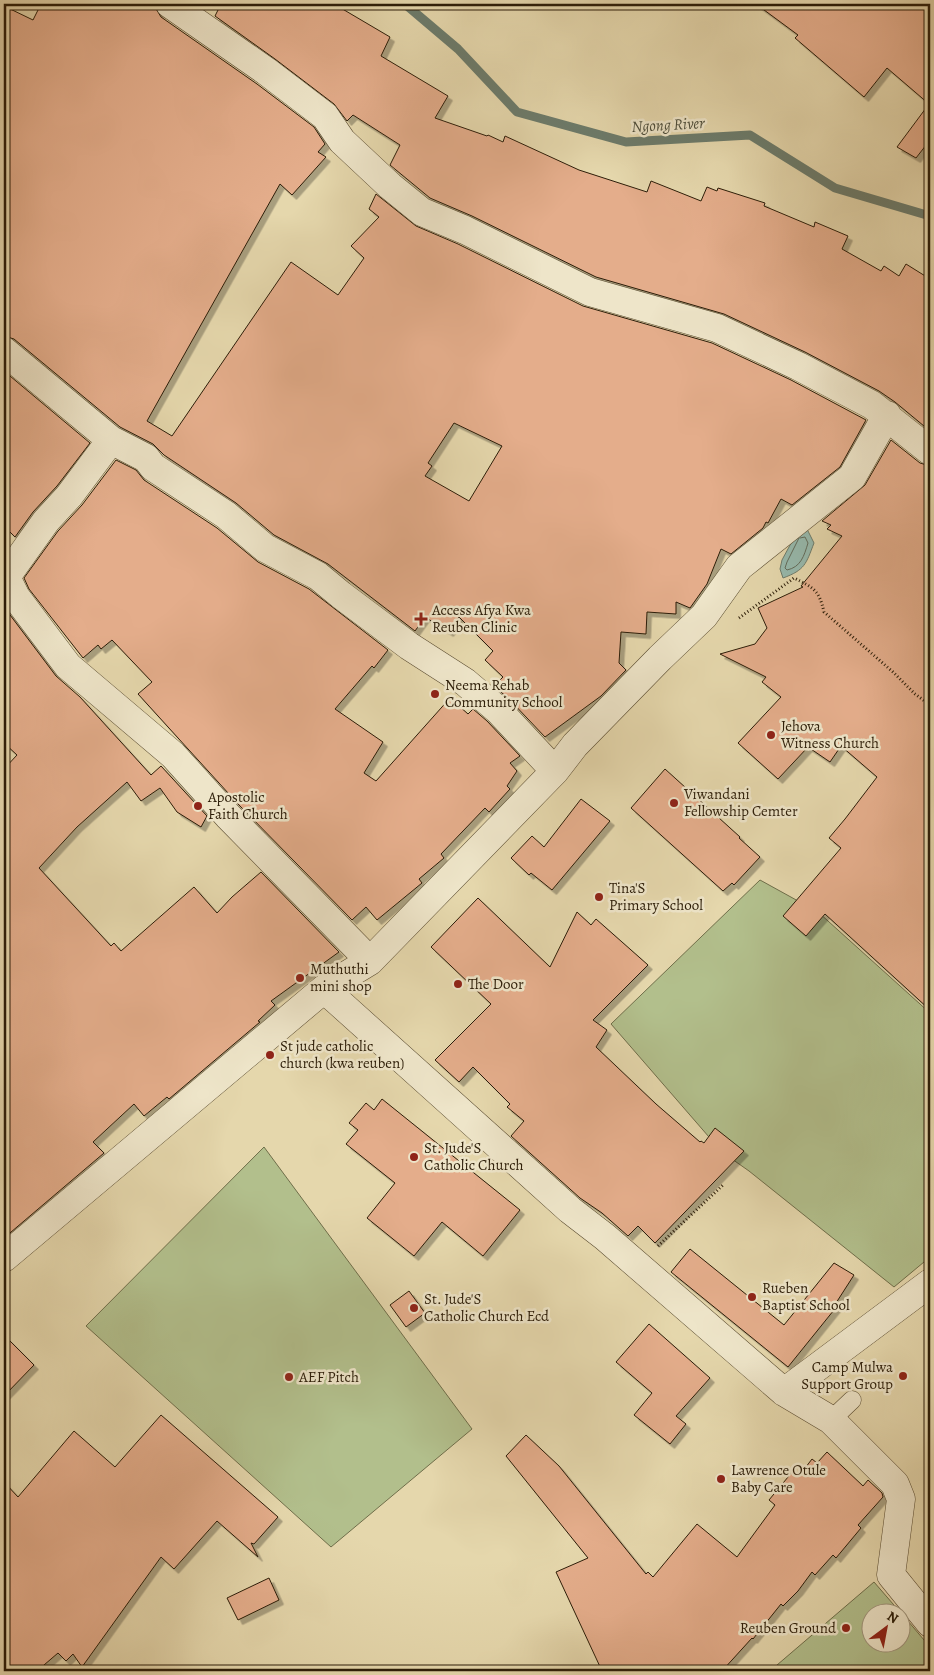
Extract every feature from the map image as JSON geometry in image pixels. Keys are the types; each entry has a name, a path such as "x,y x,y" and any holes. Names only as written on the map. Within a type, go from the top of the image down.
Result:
{"street":[{"path":"170,4 266,71 325,116 342,141 390,186 422,212 465,230 590,292 717,328 852,393 887,415 930,451"},
{"path":"4,351 111,440 146,458 154,468 226,515 265,548 318,576 410,646 465,682 498,710 554,771"},
{"path":"4,1258 324,989 370,961 554,771 575,745 704,616 739,567 852,477 887,415"},
{"path":"111,440 69,496 46,521 6,577 16,597 68,666 173,754 228,816 370,961"},
{"path":"324,989 570,1210 640,1267 784,1392 831,1420 895,1484 901,1499 891,1575 930,1623"},
{"path":"784,1392 930,1283"}],"lane":[{"path":"831,1420 852,1400"}],"path":[{"path":"704,616 723,616 738,619 794,578 812,587 821,598 824,612 893,672 915,694 930,705"},
{"path":"640,1267 663,1241 723,1185"}],"green space":[{"path":"760,880 818,912 930,1013 930,1257 894,1287 749,1171 722,1152 611,1024"},
{"name":"AEF Pitch","path":"264,1147 472,1429 331,1547 86,1326"},
{"name":"Reuben Ground","path":"874,1582 891,1602 862,1602 862,1652 912,1652 912,1626 930,1647 930,1671 770,1671"}],"water":[{"path":"807,529 814,543 806,561 796,572 783,578 780,569 782,560 796,534"}],"building":[{"path":"41,4 150,4 155,7 161,17 257,84 314,127 325,144 318,152 326,157 292,195 280,184 147,421 172,436 291,262 338,295 364,258 351,246 379,217 369,209 376,194 416,226 458,244 583,306 712,343 791,380 866,420 840,467 792,505 781,499 768,523 766,522 763,528 731,554 721,549 707,584 690,608 676,602 676,614 647,612 646,634 621,632 619,663 626,670 601,696 545,737 494,686 503,677 485,660 493,651 459,617 449,632 425,617 415,631 328,564 274,535 236,503 164,455 153,444 120,427 14,339 4,336 4,6 33,20","holes":["454,423 502,446 469,501 425,476 432,466 428,463"]},
{"path":"221,4 334,4 390,37 381,56 448,96 435,118 488,135 503,142 505,136 579,170 647,192 651,181 701,201 707,187 717,191 718,188 765,203 764,206 814,227 815,222 848,236 842,249 881,271 884,266 899,276 906,264 930,279 930,431 879,391 805,352 724,314 596,277 472,216 430,198 390,165 400,145 353,115 347,121 334,104 215,16"},
{"path":"756,4 930,4 930,140 916,158 897,147 929,104 887,68 864,97 795,38 798,35"},
{"path":"4,371 90,443 57,486 33,512 15,537 4,526"},
{"path":"891,440 920,463 930,466 930,1010 825,914 806,936 783,916 841,848 829,838 877,777 841,746 830,762 808,747 778,779 738,743 781,697 762,682 766,677 720,654 755,644 767,628 758,608 803,587 801,586 842,536 827,529 831,525 822,521 865,485"},
{"path":"116,460 136,470 144,480 217,528 258,562 309,589 388,650 374,668 372,666 335,709 383,742 364,773 376,781 450,698 468,714 473,709 520,756 510,763 517,771 507,786 510,789 489,812 485,808 441,854 444,858 419,879 422,883 377,920 366,907 352,920 239,805 138,694 152,682 112,640 101,649 98,645 83,658 29,589 24,578 58,531 82,505"},
{"path":"4,607 56,676 80,697 151,775 161,766 207,816 201,827 177,812 160,788 141,801 127,782 77,827 39,868 111,946 114,943 121,951 194,887 217,913 261,872 339,952 271,1001 275,1005 258,1021 260,1022 169,1099 167,1097 144,1116 134,1104 93,1142 104,1153 4,1238 4,769 17,755 4,743"},
{"path":"665,769 760,857 734,885 732,883 723,891 631,808"},
{"path":"581,799 610,821 552,890 531,873 529,875 511,858 532,836 544,847"},
{"path":"478,898 550,967 577,912 591,925 596,919 648,965 593,1020 607,1030 596,1047 656,1104 700,1142 704,1143 715,1128 744,1151 655,1243 638,1226 628,1236 602,1213 580,1198 511,1136 524,1121 507,1107 510,1104 473,1067 459,1082 435,1060 491,1004 431,947"},
{"path":"382,1099 520,1210 483,1256 442,1222 414,1256 367,1218 395,1183 346,1144 358,1130 349,1123 366,1103 374,1110"},
{"path":"690,1249 784,1325 834,1263 854,1275 836,1303 838,1305 788,1367 671,1272"},
{"path":"409,1291 425,1313 406,1327 390,1305"},
{"path":"649,1324 710,1378 676,1416 686,1424 670,1444 634,1415 652,1393 616,1362"},
{"path":"4,1335 34,1365 4,1396"},
{"path":"161,1415 278,1517 254,1544 251,1543 258,1557 217,1521 174,1569 161,1557 82,1667 73,1654 66,1661 58,1653 37,1671 4,1671 4,1482 18,1497 74,1431 115,1467"},
{"path":"526,1435 559,1466 646,1574 648,1572 653,1577 697,1524 737,1557 775,1505 769,1500 793,1471 799,1476 812,1459 817,1463 827,1452 863,1486 868,1480 882,1493 883,1497 858,1525 861,1528 836,1558 833,1555 815,1575 812,1572 798,1591 783,1606 781,1604 753,1639 722,1671 602,1671 556,1572 588,1558 506,1456"},
{"path":"269,1578 279,1600 238,1620 227,1598"}],"waterway":[{"name":"Ngong River","path":"405,4 458,49 517,112 626,142 750,135 835,188 930,216"}],"place":[{"name":"Access Afya Kwa Reuben Clinic","path":"421,619"},
{"name":"Neema Rehab Community School","path":"435,694"},
{"name":"Jehova Witness Church","path":"771,735"},
{"name":"Viwandani Fellowship Cemter","path":"674,803"},
{"name":"Apostolic Faith Church","path":"198,806"},
{"name":"Tina'S Primary School","path":"599,897"},
{"name":"Muthuthi mini shop","path":"300,978"},
{"name":"The Door","path":"458,984"},
{"name":"St jude catholic church (kwa reuben)","path":"270,1055"},
{"name":"St. Jude'S Catholic Church","path":"414,1157"},
{"name":"Rueben Baptist School","path":"752,1297"},
{"name":"St. Jude'S Catholic Church Ecd","path":"414,1308"},
{"name":"Camp Mulwa Support Group","path":"903,1376"},
{"name":"AEF Pitch","path":"289,1377"},
{"name":"Lawrence Otule Baby Care","path":"721,1479"},
{"name":"Reuben Ground","path":"846,1628"}]}
